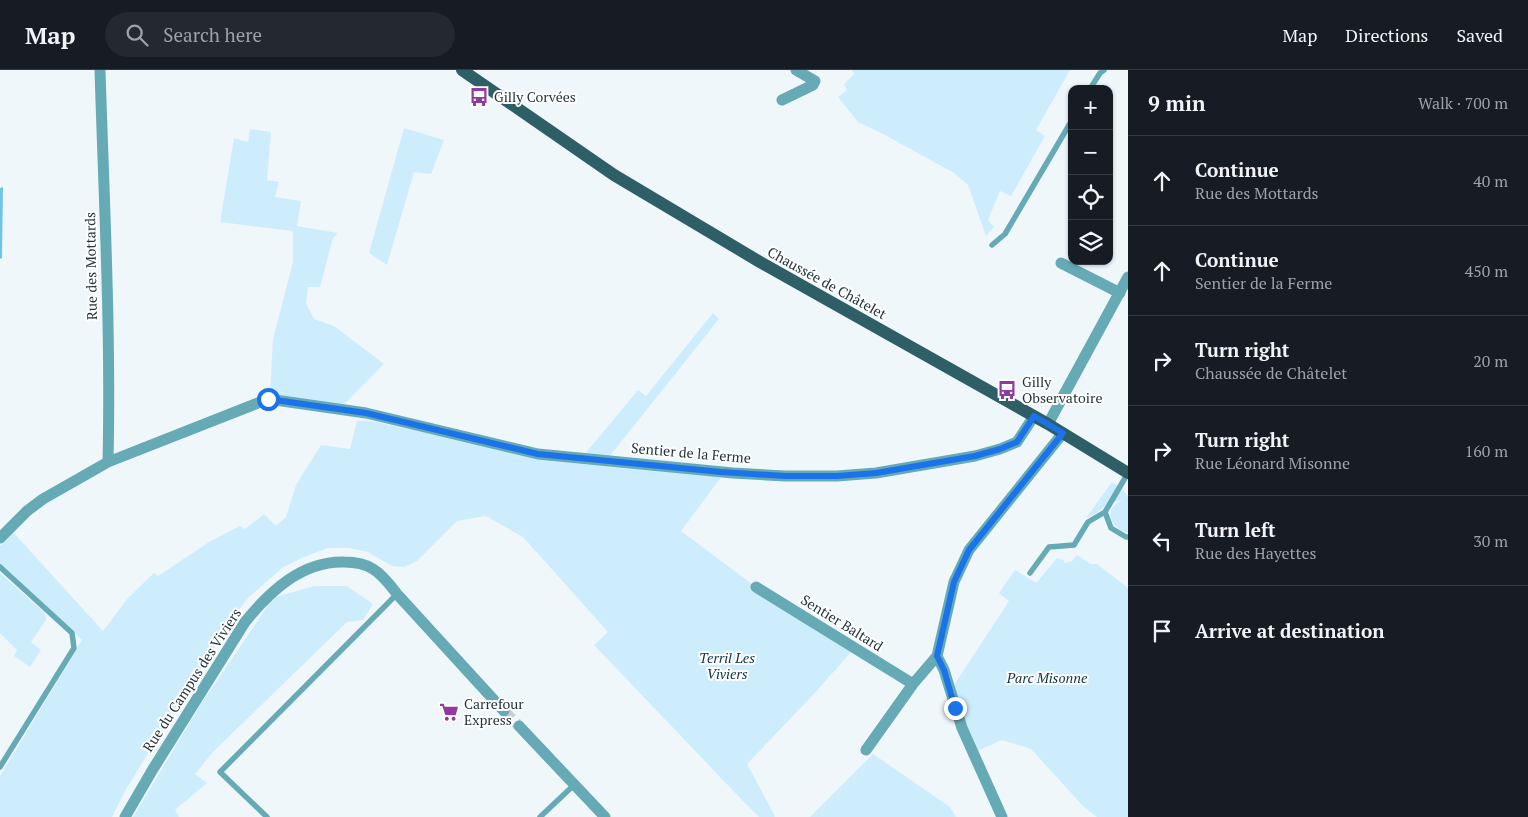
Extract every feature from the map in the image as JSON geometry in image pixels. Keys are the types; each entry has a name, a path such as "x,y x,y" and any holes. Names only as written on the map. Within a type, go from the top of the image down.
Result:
{"main road":[{"name":"Chaussée de Châtelet","path":"462,70 614,175 760,262 1048,424 1128,473"}],"street":[{"name":"Rue des Mottards","path":"100,70 106,250 108,462"},
{"path":"782,100 813,85 815,81 796,70"},
{"path":"1061,263 1120,293"},
{"path":"1048,424 1128,277"},
{"name":"Sentier de la Ferme","path":"108,462 268,399 366,413 538,454 721,472 785,476 837,476 876,473 975,456 1017,442 1034,416"},
{"path":"866,750 913,684 937,656 954,582 969,550 1063,433"},
{"path":"0,538 27,511 43,499 108,462"},
{"name":"Rue du Campus des Viviers","path":"125,817 152,769 246,622 256,609 283,584 299,573 316,566 335,562 354,562 374,569 504,711"},
{"name":"Sentier Baltard","path":"756,587 913,684"},
{"path":"937,656 944,670 962,728 1002,817"},
{"path":"518,726 605,817"}],"lane":[{"path":"1092,85 1100,72 1104,70"},
{"path":"992,245 1005,234 1068,127"},
{"path":"1030,573 1049,546 1074,544 1088,522 1106,512 1128,473"},
{"path":"1106,512 1111,528 1128,537"},
{"path":"0,567 72,633 74,648 0,767"},
{"path":"267,817 220,772 396,594"},
{"path":"540,817 574,785"}],"green space":[{"path":"852,70 1070,70 1036,130 1045,136 1011,196 1000,191 988,220 994,227 986,236 968,185 954,173 858,122 838,97 847,90 844,84 854,74"},
{"path":"404,128 444,140 431,174 414,172 387,265 369,253"},
{"path":"250,129 271,132 267,180 279,182 275,197 301,201 297,226 338,233 333,238 320,287 308,287 306,303 314,319 334,326 384,364 342,406 270,394 273,339 293,262 293,231 220,222 234,138 248,142"},
{"path":"713,313 719,319 609,457 584,455 638,390 646,396"},
{"name":"Terril Les Viviers","path":"357,421 371,421 545,458 722,476 681,531 756,587 853,650 747,764 775,816 759,817 742,800 594,645 608,632 523,537 486,516 457,521 417,561 404,567 392,566 368,552 349,548 328,548 282,568 248,598 228,624 125,791 112,817 0,817 0,776 82,640 0,567 0,546 13,532 103,631 128,598 154,573 158,576 209,542 240,526 245,529 264,514 276,526 286,517 296,485 321,445 350,449"},
{"path":"1112,482 1128,496 1128,532 1118,528 1110,515 1114,506 1122,499 1103,507 1097,513 1086,518"},
{"name":"Parc Misonne","path":"1077,555 1091,564 1097,564 1128,588 1128,817 1097,817 1083,806 1031,749 1002,740 977,751 974,749 954,685 1009,601 999,593 1015,570 1036,583 1057,558 1065,563 1072,561"},
{"path":"0,573 45,613 46,620 31,642 41,650 30,667 14,656 17,650 0,633"},
{"path":"314,586 347,586 373,604 363,620 347,622 213,752 195,774 207,783 175,810 179,817 133,817 201,704 272,598"},
{"path":"873,754 950,807 956,817 810,817"}],"shaded area":[{"path":"3,187 2,258 0,259 0,188"}],"tunnel":[{"path":"504,711 519,726"}],"place":[{"name":"Gilly Corvées","path":"479,97"},
{"name":"Gilly Observatoire","path":"1007,390"},
{"name":"Carrefour Express","path":"449,712"}],"route":[{"path":"268,399 366,413 538,454 721,472 785,476 837,476 876,473 914,468 975,456 1017,442 1034,416 1063,433 969,550 954,582 937,656 944,670 955,708"}]}
